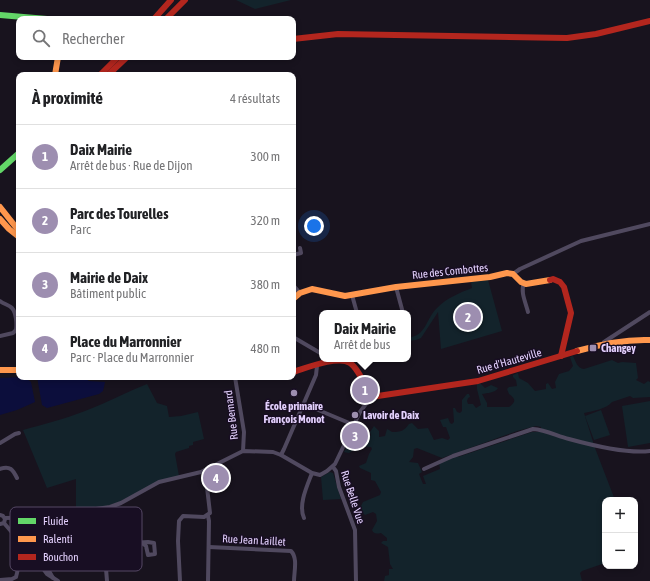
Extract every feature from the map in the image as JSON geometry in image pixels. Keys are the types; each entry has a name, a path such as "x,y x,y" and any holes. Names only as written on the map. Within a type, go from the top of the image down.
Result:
{"main road":[{"path":"157,16 170,0"},
{"path":"169,16 185,0"},
{"path":"0,15 16,16"},
{"path":"0,20 16,20"},
{"path":"296,39 338,34 567,38 596,34 650,21"},
{"path":"52,72 54,60"},
{"path":"56,72 58,60"},
{"path":"103,72 115,60"},
{"path":"111,72 124,60"},
{"path":"0,170 16,156"},
{"path":"0,176 16,161"},
{"path":"0,207 16,227"},
{"path":"0,220 16,234"},
{"name":"Rue des Combottes","path":"300,293 317,289 340,295 352,294 396,287 490,277 506,273 513,274"},
{"path":"513,274 524,283 528,284 553,279 560,282 566,290 571,316 561,356"},
{"path":"296,296 300,293"},
{"name":"Rue d'Hauteville","path":"371,397 478,381 601,344 633,339 650,340"},
{"path":"296,371 327,362"},
{"path":"349,362 371,397"},
{"path":"0,370 16,370"}],"street":[{"path":"0,220 7,216"},
{"path":"513,274 520,268 581,241 650,224"},
{"path":"296,255 301,254 300,248"},
{"path":"524,283 522,287 528,312"},
{"path":"396,287 402,310"},
{"path":"296,288 300,293"},
{"path":"352,294 356,310"},
{"path":"0,301 14,310 16,321"},
{"path":"601,344 650,312"},
{"path":"0,336 16,332"},
{"path":"296,339 319,352"},
{"path":"281,455 316,375 317,366"},
{"name":"Rue Bernard","path":"236,380 244,432 243,451"},
{"path":"108,507 122,503 159,482 205,470 243,451 272,452 281,455 312,474 323,474 336,462 360,412 371,397"},
{"path":"304,404 354,425"},
{"path":"424,469 453,456 533,429 602,446 636,452 650,451"},
{"path":"0,443 19,432"},
{"name":"Rue Belle Vue","path":"333,466 336,471 339,487 355,530 356,581"},
{"path":"0,468 10,468 13,470 16,478"},
{"name":"Rue Jean Laillet","path":"205,470 210,511 208,516 208,581"},
{"path":"304,518 302,514 302,502 312,474"},
{"path":"0,515 3,516 3,521 10,530"},
{"path":"180,581 178,541 179,521 181,517 185,516 208,516"},
{"name":"Rue Jean Laillet","path":"209,547 291,551 294,554 295,559 294,581"},
{"path":"0,580 15,578 17,571"},
{"path":"49,571 55,580"},
{"path":"106,571 107,581"}],"shaded area":[{"path":"236,0 291,0 255,9"},
{"path":"488,280 502,331 441,349 438,312 421,338 411,341 411,337 419,334 437,308 445,301 472,288 471,282"},
{"path":"573,356 578,366 584,369 612,360 618,363 636,363 638,378 636,380 644,384 648,381 650,382 650,397 633,398 630,396 612,402 603,408 584,413 595,448 614,497 602,497 602,564 582,571 580,573 582,581 384,581 385,576 389,575 389,569 393,569 390,564 388,547 381,543 383,541 387,541 387,538 381,533 376,534 372,530 377,521 376,514 373,512 365,515 361,506 363,502 380,495 381,492 375,481 371,480 371,473 360,468 359,466 366,463 372,449 371,447 360,446 349,453 344,452 350,443 356,440 367,440 371,435 370,432 374,426 379,431 379,437 385,436 387,429 392,432 400,431 404,430 409,424 412,423 418,429 428,428 434,440 442,438 448,440 450,438 446,427 443,427 440,420 448,418 452,424 454,422 453,408 460,413 462,411 462,400 467,394 469,394 470,397 467,401 468,404 473,404 476,408 481,405 477,383 479,382 485,388 491,385 498,388 493,392 482,394 487,403 487,407 509,407 513,404 514,400 507,389 509,387 517,386 513,375 518,373 519,378 528,383 535,391 546,389 546,384 548,383 552,389 556,388 555,382 559,374 569,371 573,366 570,357","holes":["536,426 541,427 541,432 532,432 439,462 440,469 423,476 426,484 423,484 419,474 422,472 418,463 409,462 413,457 414,449 417,448 442,458 517,431"]},
{"path":"16,377 16,380 28,380 31,382 35,402 17,410 0,415 0,378"},
{"path":"38,380 88,380 105,382 103,391 99,394 47,408 42,405"},
{"path":"147,384 157,403 167,406 169,417 198,412 204,439 193,442 193,445 189,446 189,448 176,452 175,454 179,476 170,478 119,502 110,505 93,507 76,507 76,479 47,488 23,430 77,414 101,405"},
{"path":"650,401 650,443 628,447 622,406"},
{"path":"601,410 610,435 594,440 585,416"},
{"path":"218,470 221,472 221,481 209,486 211,483 211,473"},
{"path":"330,472 333,473 341,499 323,500 321,477"}],"traffic: fast":[{"path":"0,15 16,16"},
{"path":"0,170 16,156"}],"traffic: slow":[{"path":"56,72 58,60"},
{"path":"0,207 16,227"},
{"path":"0,219 16,235"},
{"path":"296,296 300,293 312,289 345,296 396,287 490,277 507,273 513,274 521,282 526,284 550,280"},
{"path":"577,351 613,342 650,340"},
{"path":"0,370 16,370"}],"traffic: jam":[{"path":"157,16 171,0"},
{"path":"169,16 185,0"},
{"path":"296,39 338,34 567,38 596,34 650,21"},
{"path":"103,72 115,60"},
{"path":"111,72 124,60"},
{"path":"550,280 553,279 560,282 564,287 571,313 561,356"},
{"path":"348,362 356,370 371,397 478,381 577,351"},
{"path":"296,371 326,362"}],"place":[{"name":"Parc des Tourelles","path":"468,317"},
{"name":"Changey","path":"593,348"},
{"name":"Daix Mairie","path":"365,390"},
{"name":"École primaire François Monot","path":"294,393"},
{"name":"Lavoir de Daix","path":"355,415"},
{"name":"Mairie de Daix","path":"355,436"},
{"name":"Place du Marronnier","path":"216,478"}]}
